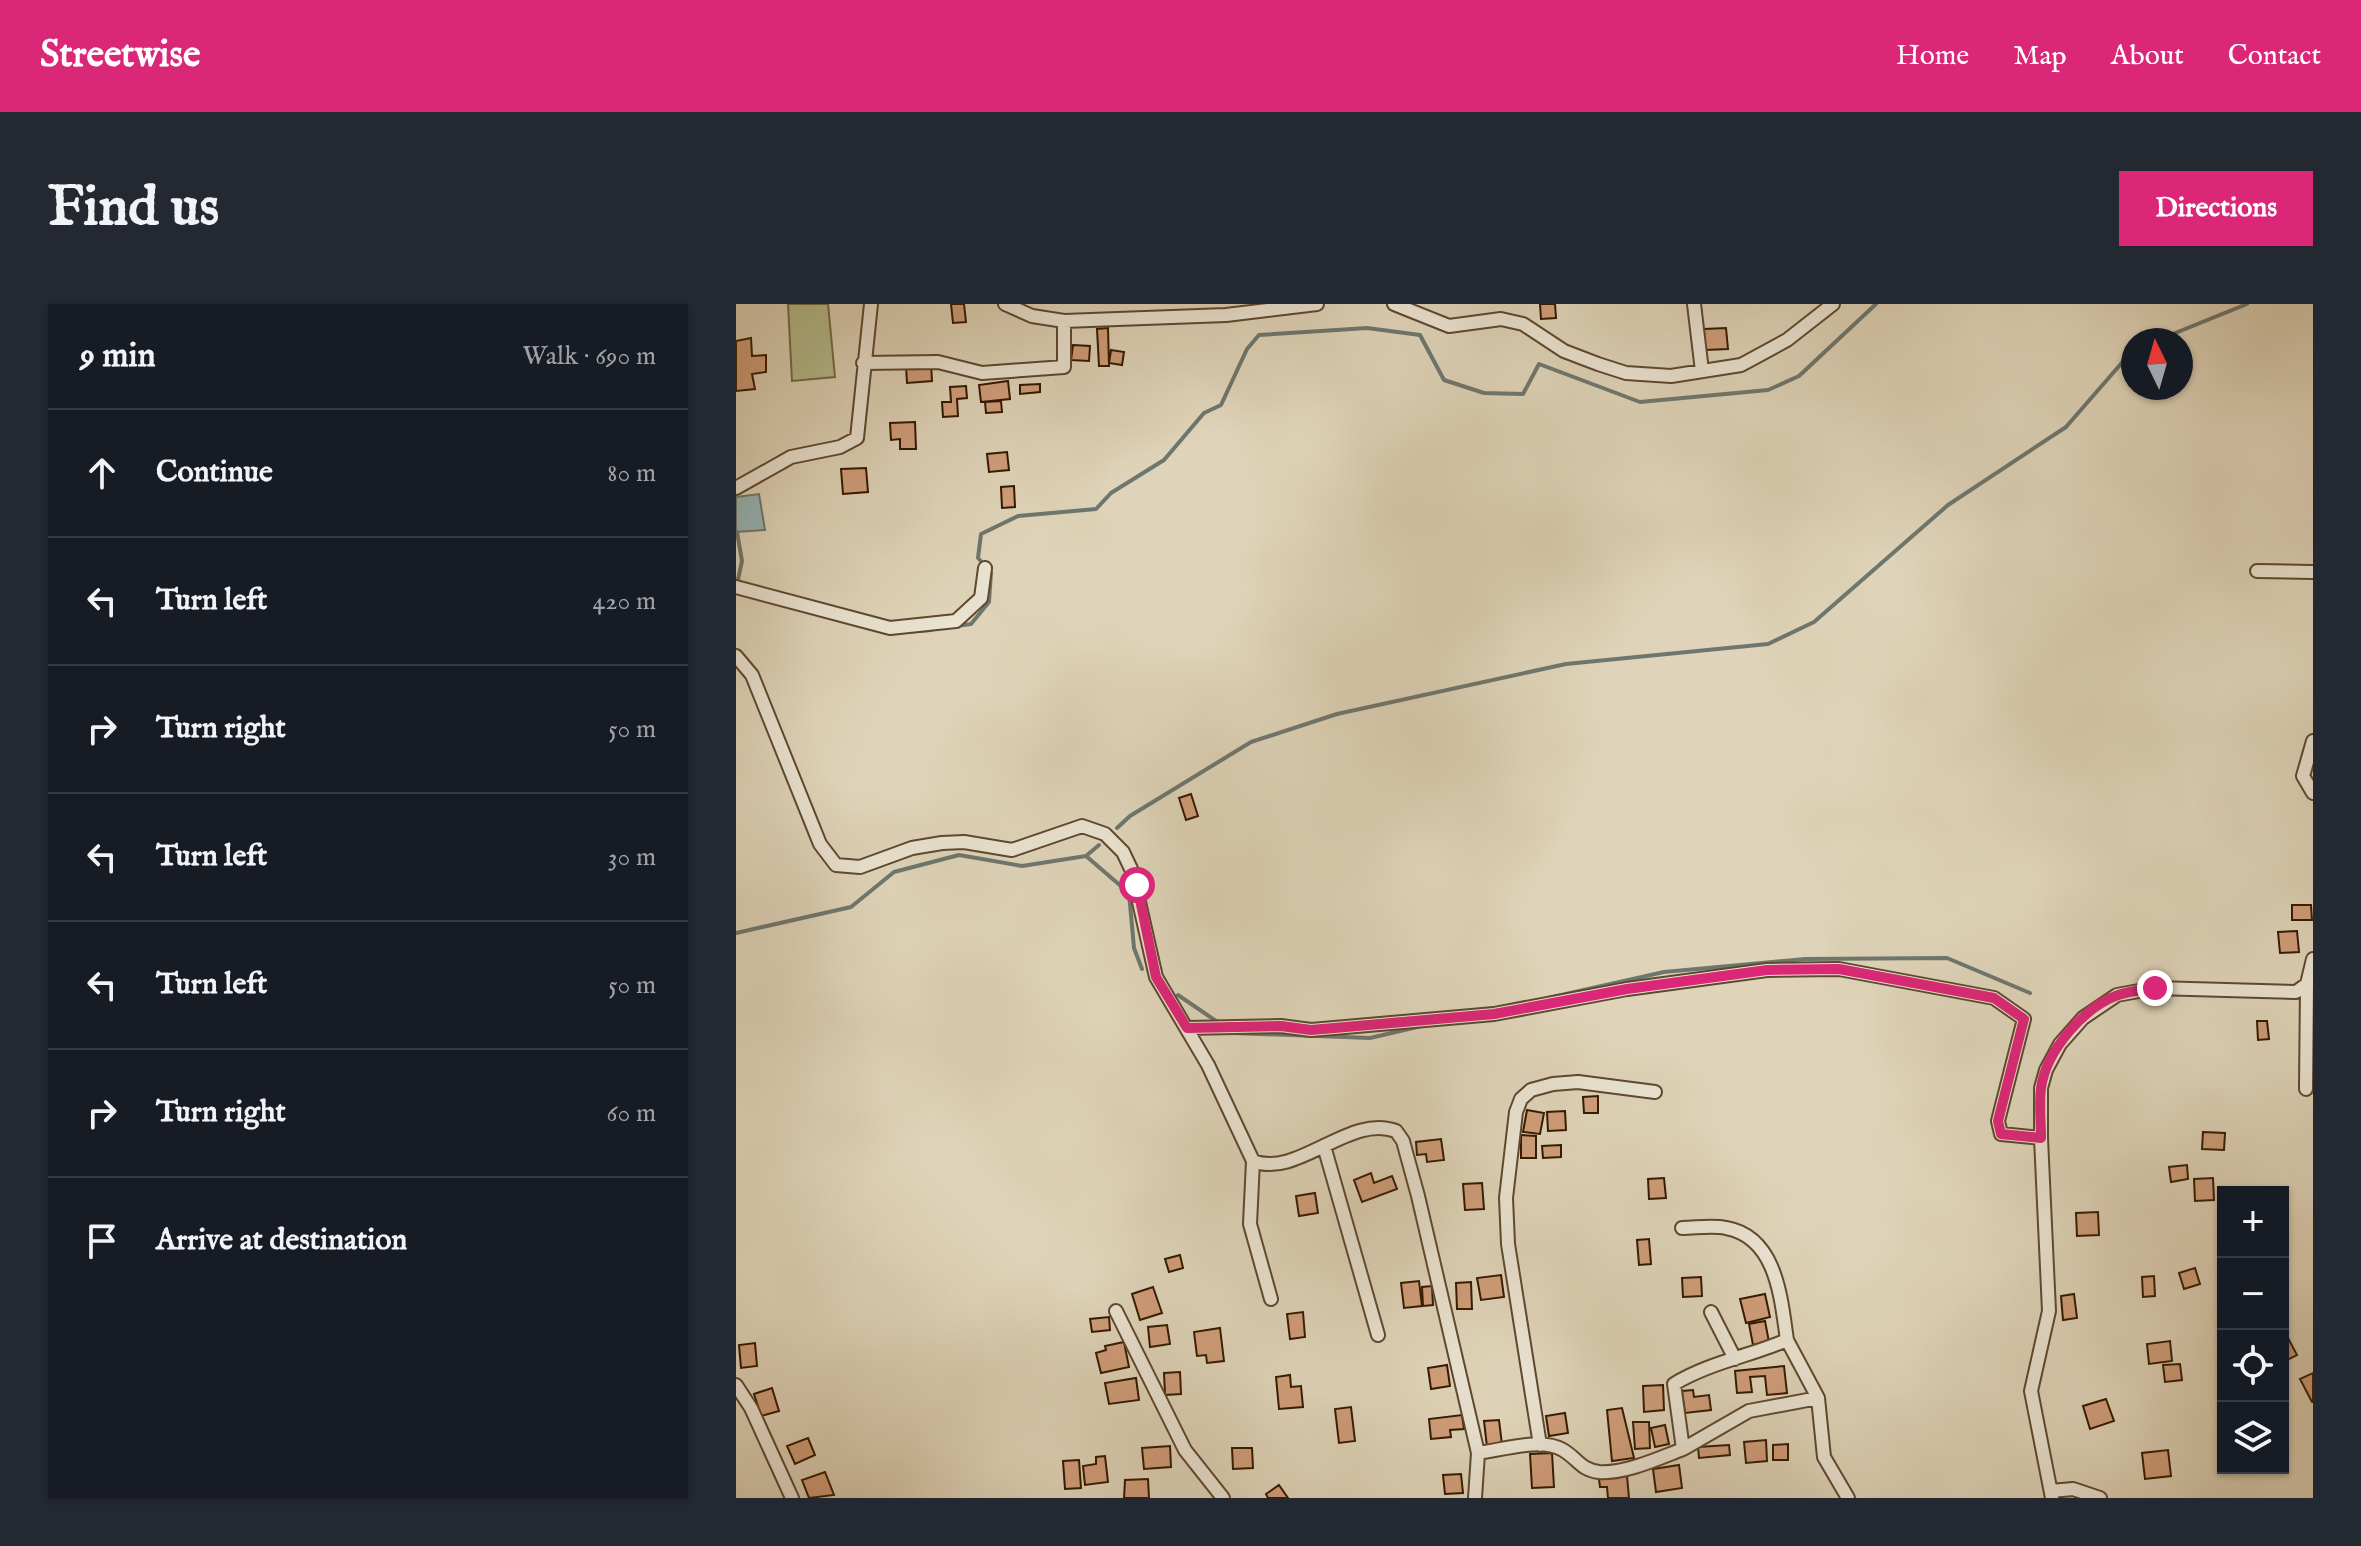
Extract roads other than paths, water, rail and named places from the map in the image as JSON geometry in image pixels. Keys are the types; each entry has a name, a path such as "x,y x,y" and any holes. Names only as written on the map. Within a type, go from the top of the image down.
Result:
{"street":[{"path":"736,488 791,457 850,444 858,430 871,304"},
{"path":"1005,304 1032,316 1064,321 1226,315 1317,304"},
{"path":"1694,304 1702,371"},
{"path":"1398,305 1449,326 1501,319 1523,324 1564,351 1626,373 1671,376 1741,365 1787,340 1833,304"},
{"path":"863,363 938,362 982,373 1059,370 1065,362 1064,321"},
{"path":"736,587 890,628 956,621 981,598 985,568"},
{"path":"2257,571 2313,572"},
{"path":"736,656 752,675 820,844 836,865 860,867 912,848 942,843 964,842 1012,850 1082,826 1105,834 1123,852 1132,871 1156,977 1187,1028 1253,1161 1250,1224 1271,1299"},
{"path":"2313,741 2303,776 2313,793"},
{"path":"2306,1089 2311,1008 2307,984 2313,959"},
{"path":"1187,1028 1281,1026 1311,1030 1478,1015 1767,970 1839,969 1994,998 2024,1019 1998,1121 2001,1134 2041,1138"},
{"path":"2100,1498 2073,1489 2052,1494 2031,1391 2049,1311 2041,1138 2041,1088 2046,1070 2060,1044 2083,1018 2117,995 2155,988 2280,994 2296,992 2307,984"},
{"path":"1540,1445 1508,1244 1506,1198 1516,1112 1521,1099 1531,1090 1553,1084 1578,1082 1655,1092"},
{"path":"1253,1161 1267,1165 1369,1127 1396,1131 1403,1141 1478,1453 1475,1498"},
{"path":"1324,1146 1378,1335"},
{"path":"1682,1228 1726,1228 1747,1235 1764,1252 1778,1284 1787,1340 1818,1398 1824,1457 1848,1498"},
{"path":"1116,1311 1185,1450 1223,1498"},
{"path":"1711,1312 1735,1359"},
{"path":"1683,1449 1674,1384 1692,1373 1760,1353 1787,1340"},
{"path":"736,1385 758,1421 792,1498"},
{"path":"1478,1453 1540,1445 1562,1449 1582,1468 1603,1472 1683,1449 1749,1411 1818,1398"}],"water":[{"path":"759,494 765,530 736,532 736,497"}],"waterway":[{"path":"956,626 971,624 989,602 991,572 978,558 981,534 1018,516 1096,509 1111,493 1164,460 1204,413 1221,405 1247,349 1259,335 1367,328 1420,335 1444,380 1484,393 1523,394 1539,364 1640,402 1768,390 1799,376 1876,304"},
{"path":"2188,328 2247,304"},
{"path":"1117,828 1130,816 1251,742 1337,714 1566,664 1768,644 1814,622 1948,505 2066,427 2121,364"},
{"path":"737,532 742,561 737,584"},
{"path":"904,632 931,630"},
{"path":"736,933 851,907 894,872 959,855 1022,866 1086,856 1099,845"},
{"path":"1086,856 1129,893 1134,948 1142,969"},
{"path":"1548,998 1664,972 1805,959 1947,958 2030,993"},
{"path":"1178,995 1219,1023"},
{"path":"1233,1033 1370,1038 1426,1025"}]}
